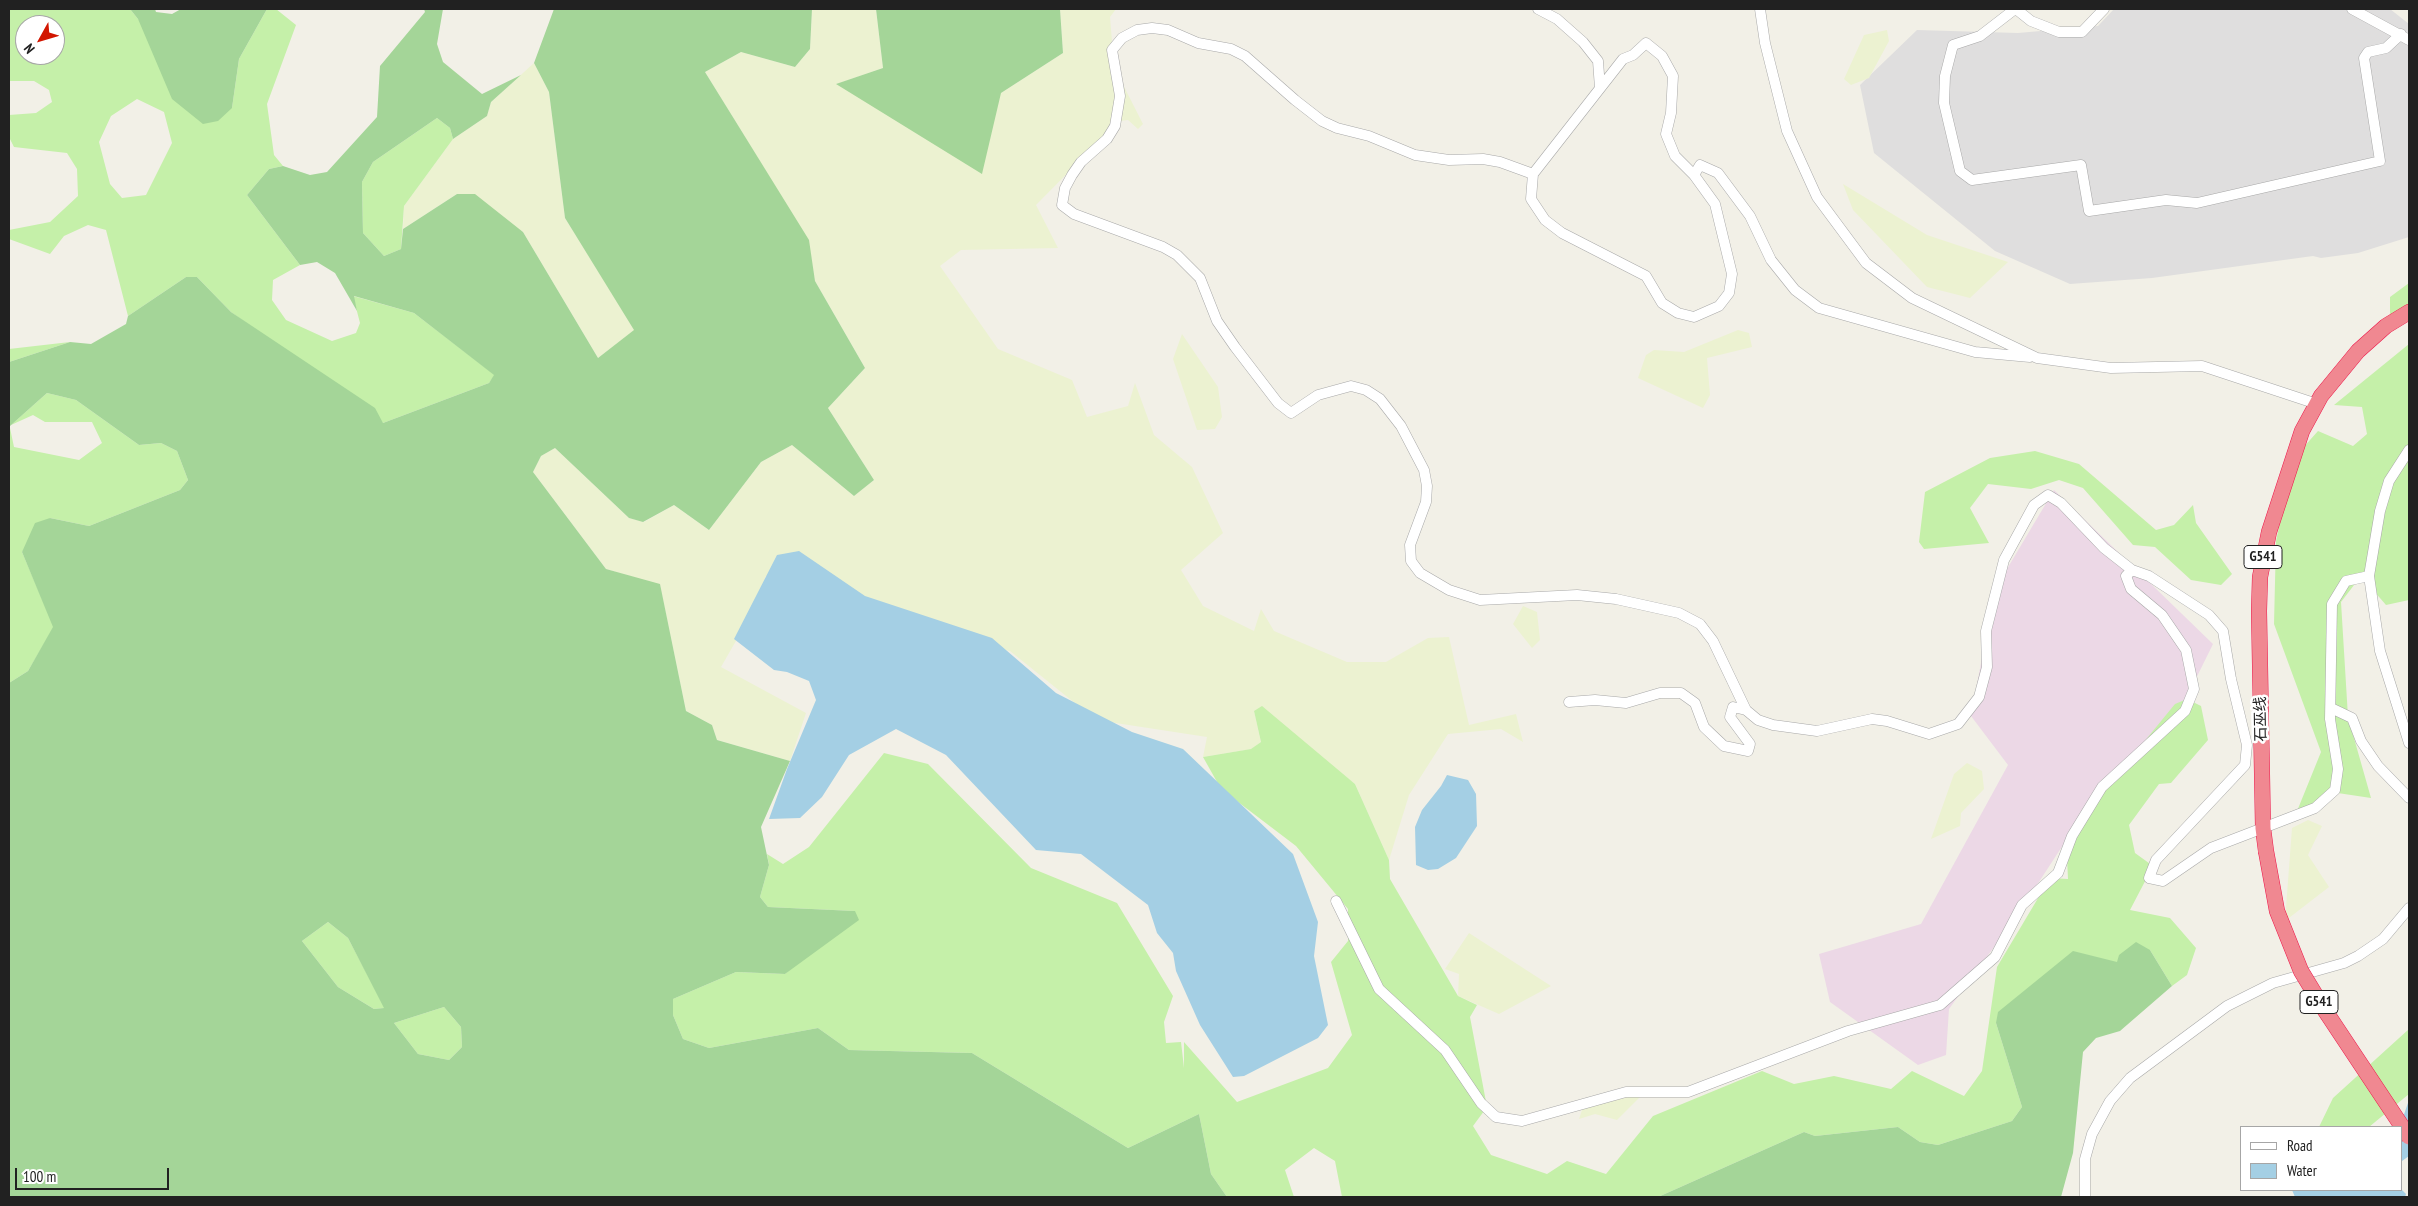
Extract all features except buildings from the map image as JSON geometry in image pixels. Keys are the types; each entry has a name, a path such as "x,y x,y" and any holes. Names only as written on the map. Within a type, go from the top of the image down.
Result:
{"highway":[{"name":"石巫线","path":"2402,1126 2301,971 2278,911 2263,828 2259,611 2261,569 2276,509 2302,431 2333,380 2358,351 2386,326 2409,312"}],"street":[{"path":"1538,9 1557,19 1583,42 1598,61 1600,88"},
{"path":"1760,9 1765,43 1787,131 1817,197 1866,263 1912,298 2037,358"},
{"path":"2104,9 2082,32 2059,32 2031,21 2015,9 1980,36 1952,45 1945,76 1944,103 1960,171 1972,180 2081,166 2089,211 2166,200 2197,203 2380,162 2364,58 2368,52 2386,48 2405,37"},
{"path":"2352,9 2405,37"},
{"path":"1533,174 1500,162 1483,159 1448,160 1415,155 1369,136 1337,128 1322,121 1244,56 1231,49 1198,43 1168,30 1152,28 1137,30 1122,38 1112,50 1120,96 1115,126 1107,139 1081,162 1072,175 1065,188 1062,205 1074,214 1163,247 1177,255 1200,278 1217,321 1234,347 1278,403 1291,412 1318,395 1351,386 1366,390 1380,399 1401,426 1424,470 1427,486 1426,502 1410,545 1411,561 1420,573 1449,590 1480,600 1577,594 1616,598 1680,613 1700,624 1713,641 1746,710 1758,720 1817,731 1872,719 1887,721 1929,734 1958,724 1979,697 1987,667 1986,631 2004,560 2034,505 2048,495 2061,503 2104,548 2132,570 2149,576 2185,601 2210,615 2223,631 2231,679 2247,745 2245,764 2156,860 2149,878 2163,881 2211,848 2315,808 2335,790 2338,769 2330,719 2332,604 2346,581 2369,576"},
{"path":"1646,43 1662,56 1673,76 1671,112 1666,134 1675,156 1694,174 1715,204 1732,274 1729,293 1719,306 1694,317 1678,313 1662,303 1646,276 1562,233 1545,220 1531,200 1533,174 1623,58 1633,55 1646,43"},
{"path":"1694,174 1700,165 1718,173 1750,216 1771,260 1795,290 1819,308 1975,352 2110,368 2202,366 2317,404"},
{"path":"2409,450 2386,489 2380,511 2369,576 2380,651 2409,742"},
{"path":"1336,901 1379,989 1445,1050 1480,1104 1496,1117 1522,1121 1626,1092 1688,1092 1848,1031 1940,1005 1995,957 2022,905 2058,874 2072,836 2102,787 2185,711 2194,689 2186,650 2162,615 2130,589 2126,576 2132,570"},
{"path":"1569,702 1595,700 1626,703 1660,693 1681,693 1695,703 1704,727 1724,746 1748,751 1750,744 1730,717 1734,707 1746,710"},
{"path":"2331,708 2352,718 2360,740 2378,766 2409,798"},
{"path":"2085,1197 2085,1159 2092,1134 2103,1112 2119,1089 2141,1068 2227,1006 2273,983 2344,963 2358,956 2383,939 2409,908"}],"shaded area":[{"path":"2114,9 2390,9 2409,24 2409,237 2358,253 2321,258 2313,256 2152,278 2070,284 1995,251 1874,153 1860,85 1917,30 2018,33 2098,26"},
{"path":"2054,490 2213,644 2178,715 2097,793 2018,914 1949,1009 1946,1055 1918,1065 1830,1002 1819,954 1921,924 2008,765 1971,716 1995,589"}],"green space":[{"path":"9,9 130,9 138,19 232,108 239,59 267,9 276,9 296,25 267,104 274,155 283,166 269,169 247,195 300,265 273,280 272,300 286,320 332,341 356,333 360,323 353,296 414,313 495,375 489,383 383,423 231,312 197,277 186,277 128,316 106,230 88,225 64,236 50,254 9,239 9,230 50,222 78,196 77,169 67,153 14,147 9,137 9,115 36,113 52,102 49,90 34,81 9,81","holes":["137,99 164,112 172,143 146,195 122,198 110,184 99,142 111,116"]},
{"path":"130,9 155,9 156,12 172,14 181,9 267,9 239,59 232,108 218,121 203,124 172,99 138,19"},
{"path":"424,9 443,9 437,44 443,62 482,94 521,75 491,102 487,116 453,139 450,128 437,118 373,162 362,182 363,233 384,256 401,249 403,229 457,194 475,194 523,232 598,358 634,330 565,218 549,92 534,63 554,9 812,9 810,49 795,67 741,52 705,72 809,240 815,281 865,368 828,408 874,480 854,496 792,445 761,462 709,530 674,505 643,522 629,518 555,448 541,456 533,472 606,569 660,584 686,711 712,725 717,740 790,761 761,827 769,865 760,897 768,907 855,911 859,920 785,974 736,972 673,999 673,1015 683,1039 709,1048 818,1028 849,1050 972,1053 1128,1148 1199,1114 1211,1174 1227,1197 9,1197 9,683 28,671 53,627 22,552 35,523 50,518 89,526 180,490 188,480 177,451 161,443 139,445 76,400 47,393 10,426 9,440 9,362 70,342 91,344 126,324 128,316 186,277 197,277 231,312 375,408 383,423 489,383 494,375 414,313 354,296 357,311 335,273 317,262 300,265 247,195 269,169 283,166 310,175 327,172 377,117 380,66 425,12","holes":["328,922 348,938 384,1008 374,1009 338,987 302,941","444,1007 461,1027 462,1047 449,1060 418,1054 394,1023"]},
{"path":"812,9 876,9 883,68 837,84 1001,93 1063,53 1060,9 1116,9 1110,17 1114,67 1143,124 1138,129 1128,120 1119,121 1036,205 1058,248 961,250 940,266 998,349 1072,380 1087,417 1128,406 1135,383 1154,435 1192,467 1223,533 1181,570 1203,606 1254,631 1261,609 1274,631 1347,662 1386,662 1428,638 1449,637 1469,725 1516,714 1523,742 1501,729 1448,734 1409,795 1389,860 1355,784 1254,711 1261,742 1252,749 1203,757 1207,737 1096,720 1010,651 906,632 787,569 765,577 764,592 721,667 806,713 790,761 717,740 712,725 686,711 660,585 606,569 533,472 541,456 555,448 629,518 644,522 674,505 709,530 761,462 792,445 854,496 874,480 828,408 865,368 815,281 808,240 705,72 741,52 795,67 810,49"},
{"path":"876,9 1060,9 1063,53 1001,93 982,174 836,84 883,68"},
{"path":"1887,30 1889,41 1869,78 1851,85 1844,79 1864,35"},
{"path":"534,63 549,92 565,218 635,330 598,358 523,232 457,194 403,229 404,206 453,139 487,116 491,102"},
{"path":"437,118 450,128 453,139 404,206 401,249 384,256 363,233 362,182 373,162"},
{"path":"1843,184 1927,235 2008,262 1970,298 1927,287 1853,210"},
{"path":"2409,283 2409,308 2390,320 2390,297"},
{"path":"1738,330 1749,333 1752,347 1707,358 1710,395 1703,408 1638,378 1646,355 1654,350 1684,352"},
{"path":"1182,334 1218,387 1222,417 1215,429 1197,430 1173,359"},
{"path":"70,342 9,362 9,349"},
{"path":"2409,344 2409,600 2386,605 2361,576 2341,602 2348,717 2371,798 2331,792 2293,821 2321,752 2274,624 2276,541 2294,458 2318,431 2353,446 2367,434 2362,407 2334,405"},
{"path":"47,393 76,400 139,445 161,443 177,451 188,480 180,490 89,526 50,518 22,552 54,627 28,671 9,683 10,428 14,447 79,460 102,443 92,422 45,422 33,415 11,425"},
{"path":"2035,451 2079,464 2156,530 2174,525 2193,505 2196,523 2232,574 2221,585 2191,580 2155,547 2133,545 2083,488 2059,480 2031,489 1988,484 1970,508 1989,543 1924,549 1919,542 1925,492 1990,458"},
{"path":"1523,606 1537,612 1540,640 1532,648 1513,624"},
{"path":"2187,699 2201,706 2208,740 2171,783 2159,784 2129,825 2135,853 2153,866 2130,910 2170,918 2196,948 2187,975 2172,986 2150,950 2117,963 1996,1023 2022,1107 2012,1121 1938,1145 1920,1142 1898,1127 1815,1136 1804,1132 1658,1197 1342,1197 1335,1161 1314,1148 1285,1170 1294,1197 1227,1197 1211,1174 1199,1114 1128,1148 972,1053 849,1050 818,1028 709,1048 683,1039 673,1015 673,999 736,972 785,974 855,911 768,907 760,897 769,865 767,854 783,864 809,847 884,753 928,764 1031,868 1117,903 1173,996 1164,1022 1166,1043 1181,1042 1184,1068 1184,1042 1237,1102 1328,1068 1352,1035 1331,962 1348,941 1348,909 1296,846 1221,789 1203,757 1251,749 1261,742 1254,711 1262,706 1355,784 1389,860 1390,879 1458,996 1477,1005 1470,1017 1487,1107 1473,1126 1491,1155 1547,1174 1567,1161 1606,1174 1653,1116 1762,1071 1794,1084 1834,1076 1891,1089 1912,1071 1964,1096 1982,1071 1997,967 2050,878 2068,879 2067,858 2094,803 2175,704"},
{"path":"1967,763 1982,771 1984,789 1961,813 1960,826 1931,839 1954,774"},
{"path":"2308,820 2322,826 2308,855 2329,887 2285,921 2292,828"},
{"path":"328,922 348,938 385,1008 374,1009 338,987 302,941"},
{"path":"1469,933 1551,986 1499,1014 1458,996 1459,974 1445,969"},
{"path":"2136,942 2150,950 2172,986 2120,1031 2096,1038 2083,1052 2073,1153 2061,1197 1658,1197 1804,1132 1815,1136 1898,1127 1920,1142 1938,1145 2012,1121 2022,1107 1996,1023 1998,1012 2073,951 2117,962 2119,955"},
{"path":"444,1007 461,1027 462,1047 449,1060 418,1054 394,1023"},
{"path":"2409,1029 2409,1094 2370,1126 2319,1126 2333,1098"},
{"path":"1643,1094 1617,1120 1595,1114 1579,1119 1583,1107"}],"water":[{"path":"799,551 865,596 992,638 1056,693 1132,732 1183,749 1293,854 1318,922 1314,956 1328,1025 1318,1038 1244,1076 1233,1077 1200,1025 1176,971 1173,953 1157,933 1148,905 1081,854 1036,850 946,755 896,729 849,755 822,797 800,818 769,819 787,769 816,700 809,681 787,672 774,670 734,639 777,555"},
{"path":"1447,775 1468,780 1476,794 1477,826 1456,858 1438,869 1428,870 1416,865 1415,827 1422,810 1441,786"},
{"path":"2409,1100 2409,1156 2403,1160 2403,1126 2400,1126"},
{"path":"2292,1191 2403,1191 2406,1194 2405,1197 2295,1197"}]}
